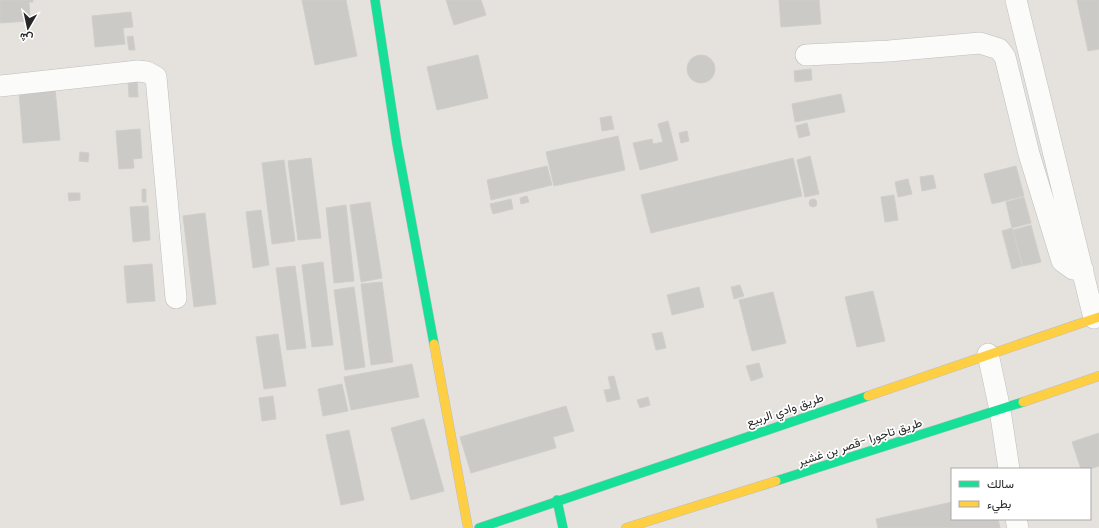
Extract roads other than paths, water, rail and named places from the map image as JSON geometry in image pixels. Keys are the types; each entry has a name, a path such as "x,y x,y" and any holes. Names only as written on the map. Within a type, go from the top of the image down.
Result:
{"main road":[{"path":"375,0 397,144 468,528"},
{"name":"طريق وادي الربيع","path":"479,528 557,500 1097,317"},
{"name":"طريق تاجورا -قصر بن غشير","path":"626,528 1000,410 1099,376"},
{"path":"557,500 563,528"}],"street":[{"path":"1016,0 1083,270 1097,317"},
{"path":"806,55 883,52 980,43 999,49 1005,57 1029,154 1060,256 1066,266 1073,269 1083,270"},
{"path":"0,86 138,71 148,72 156,77 176,298"},
{"path":"988,354 1000,410 1009,468"}]}
